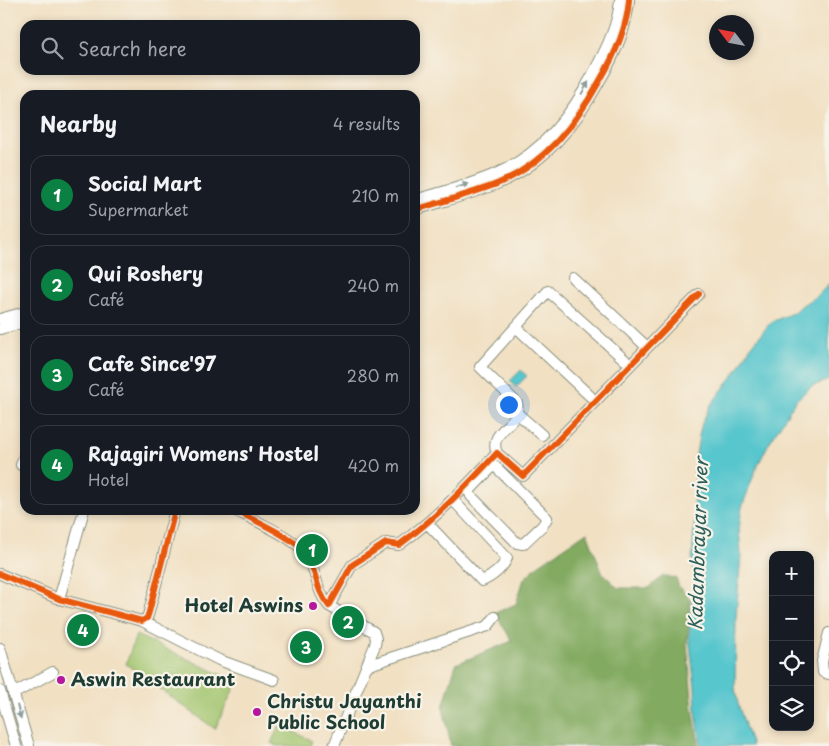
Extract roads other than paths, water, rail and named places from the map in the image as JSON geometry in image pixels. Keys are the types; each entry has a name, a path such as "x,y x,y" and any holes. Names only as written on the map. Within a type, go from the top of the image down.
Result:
{"street":[{"path":"420,198 496,174 524,159 546,140 565,119 592,76 612,34 620,0"},
{"path":"420,208 500,182 524,170 553,147 582,111 609,64 624,27 629,0"},
{"path":"573,278 647,347"},
{"path":"625,360 548,291 480,367 517,403 517,413 496,437 494,446 497,453 523,476 699,294"},
{"path":"0,319 20,313"},
{"path":"0,329 20,323"},
{"path":"516,326 590,396"},
{"path":"517,413 542,435"},
{"path":"492,463 547,518 543,525 523,544 517,543 471,496 469,491 492,463 497,453"},
{"path":"329,606 352,565 386,543 399,546 428,524 492,463"},
{"path":"428,524 482,581 491,577 507,558 453,500"},
{"path":"59,599 83,515"},
{"path":"142,621 147,618 149,612 174,515"},
{"path":"244,515 288,538 308,555 322,598 329,606 375,634 376,645 334,746"},
{"path":"0,574 59,599 142,621 219,660 274,680"},
{"path":"366,666 488,626 495,616"},
{"path":"829,633 822,662 823,672 829,674"},
{"path":"0,648 29,746"},
{"path":"13,694 53,672"},
{"path":"0,691 16,746"}],"water":[{"name":"Kadambrayar river","path":"829,284 829,380 812,386 796,400 768,445 756,469 742,507 739,529 741,554 736,616 735,688 738,704 752,746 701,746 689,636 692,600 696,585 692,563 695,512 693,493 695,484 694,467 702,423 710,406 738,369 750,348 771,322 795,312"},
{"path":"521,370 527,376 516,387 510,381"}],"place":[{"name":"Social Mart","path":"312,550"},
{"name":"Hotel Aswins","path":"313,606"},
{"name":"Qui Roshery","path":"348,622"},
{"name":"Rajagiri Womens' Hostel","path":"83,630"},
{"name":"Cafe Since'97","path":"306,647"},
{"name":"Aswin Restaurant","path":"61,680"},
{"name":"Christu Jayanthi Public School","path":"257,712"}]}
